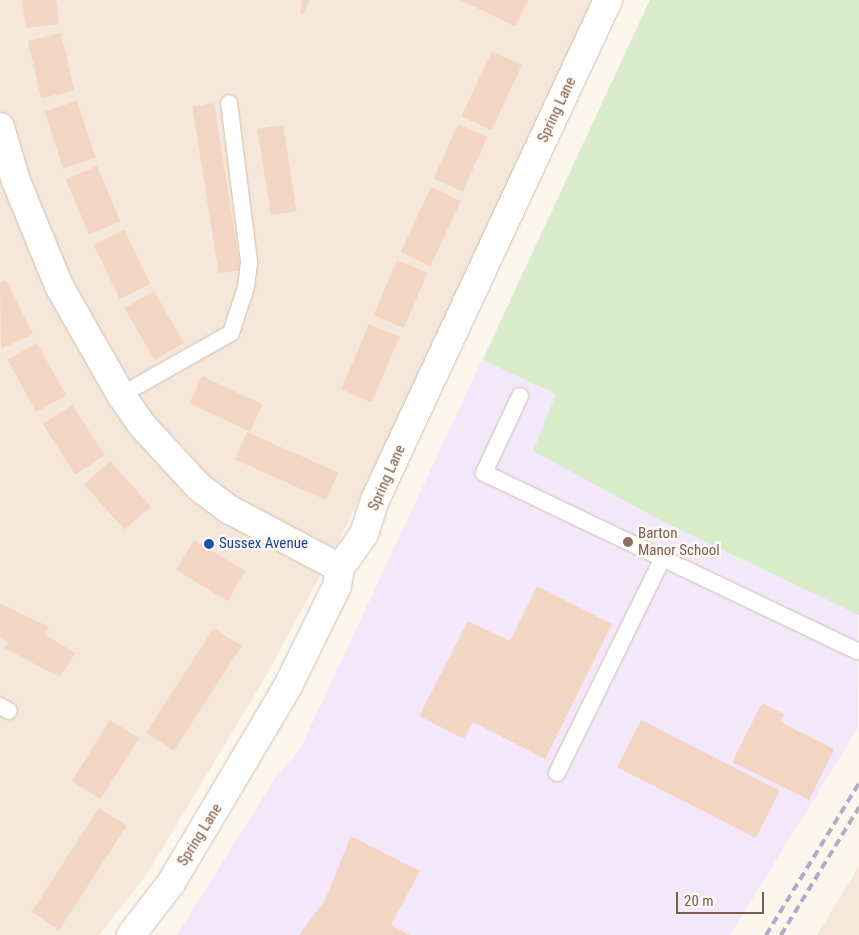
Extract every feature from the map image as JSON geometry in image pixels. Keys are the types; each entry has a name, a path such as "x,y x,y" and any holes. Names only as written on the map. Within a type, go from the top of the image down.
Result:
{"street":[{"name":"Spring Lane","path":"132,935 171,883 259,739 337,586 340,568 364,534 375,500 608,0"},
{"path":"0,127 8,184 59,286 120,395 167,456 199,487 230,510 340,568"}],"lane":[{"path":"120,395 231,333 246,287 249,262 229,102"},
{"path":"520,396 484,473 858,651"},
{"path":"557,773 663,558"}],"shaded area":[{"path":"0,0 596,0 342,535 266,676 145,877 99,935 0,935"},
{"name":"Barton Manor School","path":"650,0 859,0 858,728 730,935 177,935 274,780 301,747"},
{"path":"859,866 859,935 817,935"}],"green space":[{"path":"650,0 859,0 859,615 658,519 533,451 556,394 483,360"}],"building":[{"path":"22,0 56,0 59,24 26,28"},
{"path":"302,0 310,0 303,14 300,12"},
{"path":"460,0 528,0 515,26"},
{"path":"61,33 74,90 41,98 28,41"},
{"path":"492,51 522,65 491,130 462,116"},
{"path":"77,101 96,158 63,169 45,112"},
{"path":"214,103 240,270 219,273 192,106"},
{"path":"458,124 487,137 463,192 434,179"},
{"path":"283,125 297,211 271,215 257,129"},
{"path":"97,166 120,221 89,235 66,179"},
{"path":"431,187 461,201 430,266 401,252"},
{"path":"124,230 150,284 120,299 93,245"},
{"path":"397,260 427,273 404,328 374,315"},
{"path":"6,280 33,334 1,349 0,283"},
{"path":"154,291 184,343 155,360 125,308"},
{"path":"369,324 399,337 372,402 341,389"},
{"path":"37,343 66,395 36,412 7,359"},
{"path":"202,376 263,404 250,432 189,403"},
{"path":"72,405 105,455 75,474 43,424"},
{"path":"247,432 338,473 326,500 235,459"},
{"path":"110,461 151,506 125,530 84,484"},
{"path":"194,540 245,571 227,601 176,570"},
{"path":"537,586 612,624 545,759 473,722 464,739 419,716 468,621 510,641"},
{"path":"0,603 49,627 44,634 75,653 60,677 4,648 8,642 0,637"},
{"path":"214,628 242,646 174,751 146,733"},
{"path":"762,703 784,714 780,722 834,749 809,800 732,762"},
{"path":"110,720 139,738 101,799 72,781"},
{"path":"641,720 780,791 756,838 617,767"},
{"path":"99,808 127,826 59,930 31,912"},
{"path":"351,836 420,871 391,925 410,935 299,935 325,900"}],"railway":[{"path":"766,935 859,783"},
{"path":"781,935 859,807"}],"place":[{"name":"Barton Manor School","path":"628,542"},
{"name":"Sussex Avenue","path":"209,544"}]}
